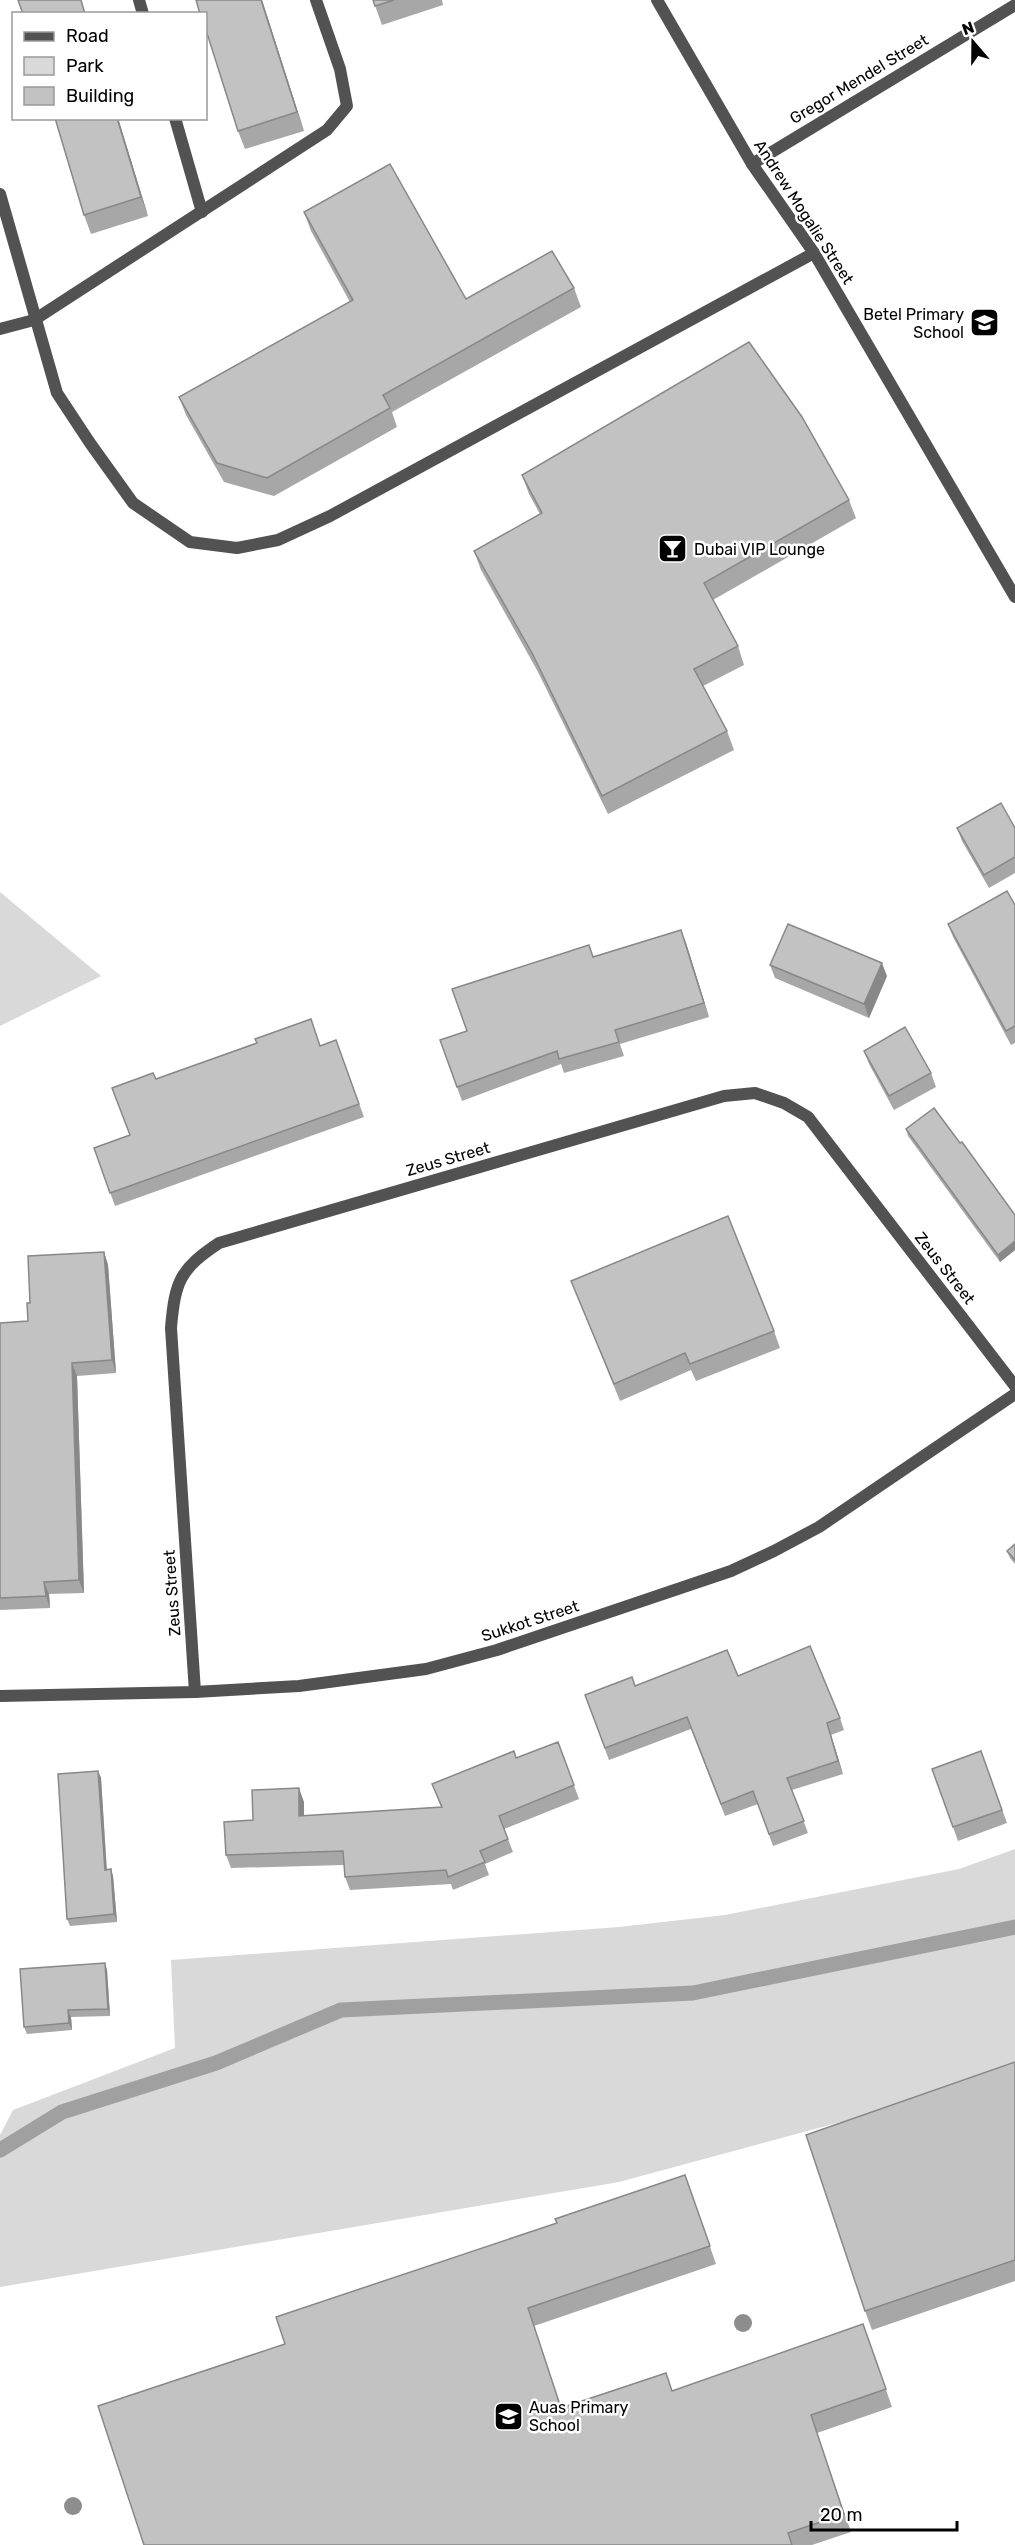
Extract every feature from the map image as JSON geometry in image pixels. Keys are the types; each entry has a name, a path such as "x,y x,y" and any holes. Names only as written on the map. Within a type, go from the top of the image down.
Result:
{"street":[{"path":"0,329 34,320 327,130 347,106 340,69 316,0"},
{"name":"Andrew Mogalie Street","path":"657,0 752,164 814,253 1015,597"},
{"name":"Gregor Mendel Street","path":"752,164 1015,5"},
{"path":"175,120 202,212"},
{"path":"0,194 34,320 57,393 133,503 190,542 237,548 278,540 330,516 814,253"},
{"name":"Zeus Street","path":"195,1692 171,1328 174,1298 180,1279 194,1260 219,1243 724,1096 755,1093 784,1103 808,1117 1015,1386"},
{"name":"Sukkot Street","path":"0,1696 195,1692 310,1685 426,1669 497,1650 731,1571 819,1527 1015,1394"}],"green space":[{"path":"0,892 101,976 0,1026"},
{"path":"1015,1849 1015,2075 619,2182 0,2287 0,2135 13,2110 175,2048 171,1960 619,1927 725,1915 959,1869"}],"building":[{"path":"18,0 81,0 84,12 22,12"},
{"path":"196,0 261,0 297,112 238,131 207,33 207,12 199,12"},
{"path":"373,0 394,0 375,6"},
{"path":"56,120 118,120 141,197 84,215"},
{"path":"390,164 466,299 552,251 574,288 383,395 390,408 267,478 217,463 179,397 353,300 304,212"},
{"path":"749,342 802,417 849,500 704,583 738,646 694,669 727,731 602,796 532,653 474,551 542,513 522,475"},
{"path":"1001,803 1015,828 1015,857 984,875 957,828"},
{"path":"1007,891 1015,905 1015,1026 1006,1031 948,924"},
{"path":"788,924 882,963 864,1004 770,965"},
{"path":"681,930 704,1003 615,1030 619,1042 559,1059 557,1051 457,1087 440,1040 467,1031 452,989 589,945 593,957"},
{"path":"311,1019 320,1046 336,1040 359,1104 110,1193 94,1148 130,1135 112,1088 153,1073 156,1079 257,1043 255,1039"},
{"path":"905,1027 931,1073 889,1096 864,1051"},
{"path":"934,1108 960,1143 962,1142 1015,1215 1015,1241 998,1255 906,1129"},
{"path":"728,1216 774,1331 690,1364 685,1353 614,1384 571,1281"},
{"path":"104,1252 112,1360 72,1363 79,1580 44,1582 46,1596 0,1598 0,1323 28,1321 27,1303 30,1303 28,1256"},
{"path":"1015,1544 1015,1560 1007,1551"},
{"path":"810,1646 840,1718 827,1723 838,1761 787,1778 804,1821 769,1834 753,1791 721,1804 687,1717 605,1748 585,1695 632,1677 635,1686 727,1650 738,1676"},
{"path":"558,1742 574,1785 499,1816 508,1839 480,1851 485,1862 448,1877 446,1870 345,1877 343,1851 226,1855 224,1822 253,1820 252,1790 299,1788 299,1816 442,1807 432,1784 514,1751 516,1758"},
{"path":"981,1751 1002,1810 953,1827 932,1769"},
{"path":"98,1771 105,1870 111,1869 114,1914 67,1919 58,1774"},
{"path":"105,1963 108,2009 68,2010 69,2023 24,2027 20,1969"},
{"path":"1015,2062 1015,2260 865,2311 806,2135"},
{"path":"685,2175 710,2246 528,2308 561,2408 666,2373 672,2391 863,2324 886,2389 811,2415 844,2514 788,2533 792,2545 144,2545 98,2406 285,2344 276,2317 557,2223 555,2219"}],"waterway":[{"path":"0,2150 62,2112 216,2063 341,2010 693,1993 1015,1927"}],"place":[{"name":"Betel Primary School","path":"985,323"},
{"name":"Dubai VIP Lounge","path":"673,549"},
{"name":"Auas Primary School","path":"508,2416"}]}
